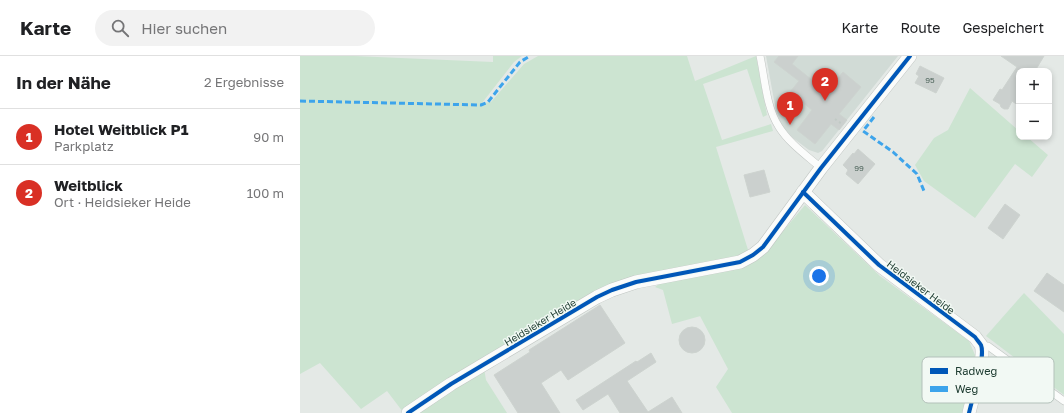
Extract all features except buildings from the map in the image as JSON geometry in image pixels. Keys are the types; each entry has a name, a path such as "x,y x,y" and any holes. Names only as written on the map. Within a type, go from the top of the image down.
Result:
{"street":[{"name":"Heidsieker Heide","path":"408,413 451,384 597,297 612,290 636,282 740,262 764,247 820,168 910,56"},
{"name":"Heidsieker Heide","path":"803,192 879,265 975,337 981,346"},
{"path":"981,346 981,357"},
{"path":"969,413 972,403"}],"lane":[{"path":"760,56 770,108 774,118 785,135 820,168"},
{"path":"981,346 988,346 1003,357"},
{"path":"1054,394 1064,401"}],"path":[{"path":"835,119 839,122"}],"shaded area":[{"path":"766,56 898,56 822,151 818,153 809,150 793,138 782,126 776,111"}],"green space":[{"path":"300,56 354,56 493,62 493,56 522,56 514,62 482,103 491,102 524,64 538,56 687,56 695,81 756,56 767,115 763,117 747,69 703,84 722,140 771,124 773,131 716,147 749,253 635,280 403,412 387,391 361,409 320,363 300,374"},
{"path":"970,88 1016,128 1016,140 1030,140 1048,155 1032,177 1015,164 975,218 924,181 915,165 934,138 948,130"},
{"path":"805,205 880,276 969,341 975,355 975,357 922,357 922,403 965,403 962,413 732,413 716,387 728,369 700,316 672,324 663,290 655,287 663,281 769,248"},
{"path":"1024,293 1064,334 1064,395 1054,387 1054,357 1014,357 986,336"},
{"path":"484,368 486,380 507,413 414,413"}],"marked path":[{"path":"300,101 481,105 488,102 520,62 530,56"},
{"path":"874,117 863,131 893,152 917,174 924,191"}],"cycle path":[{"path":"408,413 451,384 597,297 612,290 636,282 740,262 753,255 763,247 821,168 910,56"},
{"path":"803,192 879,265 975,337 981,345 982,357"},
{"path":"969,413 972,403"}],"place":[{"name":"Weitblick","path":"825,101"},
{"name":"Hotel Weitblick P1","path":"790,125"}]}
